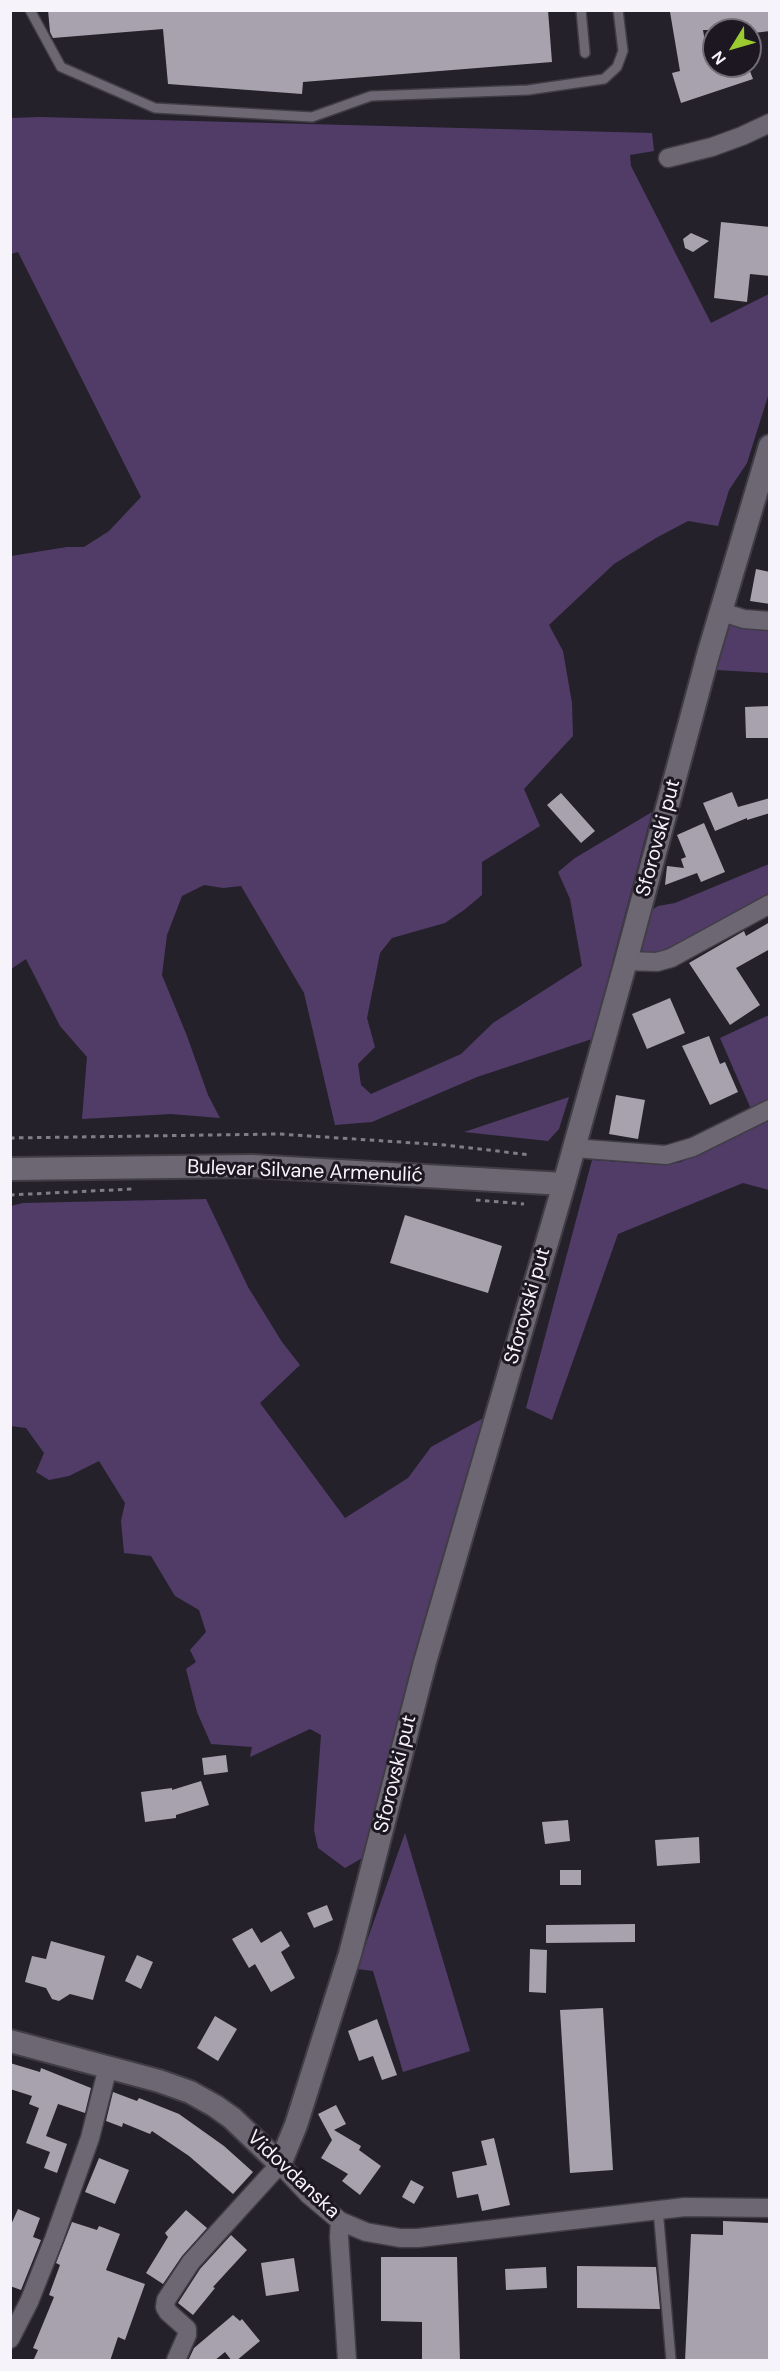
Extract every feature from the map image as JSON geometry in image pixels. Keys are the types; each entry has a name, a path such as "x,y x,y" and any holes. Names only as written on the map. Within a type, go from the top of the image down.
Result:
{"street":[{"path":"668,158 712,147 770,123"},
{"name":"Sforovski put","path":"280,2163 296,2125 350,1954 425,1662 564,1184 708,655 770,447"},
{"path":"722,612 744,619 770,621"},
{"path":"626,961 657,962 670,958 770,904"},
{"path":"573,1148 666,1155 693,1147 770,1109"},
{"name":"Bulevar Silvane Armenulić","path":"10,1169 252,1166 564,1184"},
{"name":"Vidovdanska","path":"10,2040 179,2088 215,2106 232,2118 280,2163 309,2195 340,2221 366,2232 418,2238 685,2206 770,2208"},
{"path":"10,2339 29,2302 54,2239 90,2138 108,2067"},
{"path":"176,2361 187,2335 187,2329 168,2312 165,2307 166,2301 191,2262 280,2163"},
{"path":"340,2221 347,2361"}],"lane":[{"path":"30,10 61,68 155,108 312,117 371,96 528,90 604,79 617,67 623,51 618,10"},
{"path":"581,10 585,53"},
{"path":"658,2209 671,2361"}],"path":[{"path":"10,1138 279,1134 444,1144 531,1155"},
{"path":"10,1195 134,1189"},
{"path":"465,1200 524,1204"}],"shaded area":[{"path":"11,118 652,133 654,151 630,155 631,166 711,323 769,294 769,393 747,463 729,490 718,526 688,521 656,538 614,564 549,625 563,651 572,703 573,736 524,789 540,826 482,862 482,895 464,910 445,923 392,938 380,953 367,1018 375,1047 358,1064 361,1085 371,1094 461,1054 493,1023 582,966 570,899 558,872 575,858 652,812 592,1039 477,1077 372,1122 335,1125 304,993 241,886 223,888 204,885 182,896 167,935 162,975 208,1095 220,1118 171,1114 82,1119 87,1057 60,1026 26,959 11,969 11,556 67,547 84,547 109,531 141,497 18,252 11,254"},
{"path":"727,624 769,629 769,673 716,670"},
{"path":"769,864 769,898 661,956 643,952 641,948 652,910 658,906 675,903"},
{"path":"769,1015 769,1101 751,1109 720,1038"},
{"path":"569,1097 559,1129 548,1141 464,1132"},
{"path":"769,1115 769,1190 743,1183 618,1234 552,1420 526,1408 592,1160 665,1165 681,1162"},
{"path":"206,1199 248,1287 282,1342 300,1365 260,1403 345,1518 408,1478 431,1447 489,1415 364,1857 345,1868 318,1848 314,1830 321,1735 310,1729 250,1757 252,1747 211,1744 197,1712 186,1669 196,1662 190,1650 206,1632 199,1610 175,1596 151,1556 124,1553 121,1521 125,1503 99,1461 69,1476 49,1480 36,1472 44,1453 26,1428 11,1426 11,1206 23,1203"},
{"path":"405,1833 470,2051 403,2072 373,1971 357,1969"}],"building":[{"path":"48,10 548,10 552,62 303,82 302,94 168,84 163,29 53,38 50,32"},
{"path":"770,10 770,31 762,32 762,18 702,18 702,78 753,79 681,103 672,73 680,71 670,12"},
{"path":"721,222 770,227 770,276 750,274 747,302 714,298"},
{"path":"691,233 709,241 693,252 685,248 683,239"},
{"path":"756,569 770,572 770,604 750,601"},
{"path":"770,706 770,738 746,738 745,707"},
{"path":"732,792 738,807 770,798 770,813 747,820 747,818 715,831 703,803"},
{"path":"561,793 595,831 581,843 547,805"},
{"path":"704,823 725,872 701,882 697,873 665,885 667,866 684,868 681,859 686,857 677,835"},
{"path":"770,922 770,949 736,968 760,1005 730,1025 689,963 744,931 746,936"},
{"path":"670,998 685,1033 647,1049 632,1014"},
{"path":"709,1036 720,1064 725,1062 738,1092 710,1105 682,1046"},
{"path":"616,1095 645,1100 638,1139 609,1134"},
{"path":"405,1215 502,1246 488,1293 390,1263"},
{"path":"226,1755 228,1772 204,1775 202,1758"},
{"path":"201,1781 209,1805 176,1815 176,1818 145,1822 141,1792 172,1788 172,1790"},
{"path":"568,1820 570,1841 545,1844 542,1822"},
{"path":"699,1837 700,1863 657,1866 655,1840"},
{"path":"560,1870 581,1870 581,1885 560,1885"},
{"path":"327,1905 333,1920 314,1928 307,1913"},
{"path":"635,1924 635,1942 546,1943 546,1925"},
{"path":"252,1928 261,1943 281,1931 290,1946 281,1952 295,1978 271,1992 255,1964 249,1968 232,1939"},
{"path":"51,1941 105,1956 93,2000 70,1994 59,2001 52,1999 46,1988 25,1982 32,1956 46,1959"},
{"path":"530,1949 547,1950 546,1993 529,1992"},
{"path":"137,1955 153,1962 141,1989 125,1981"},
{"path":"603,2008 613,2170 570,2173 560,2010"},
{"path":"215,2016 237,2029 218,2061 197,2048"},
{"path":"377,2019 397,2075 382,2080 373,2056 359,2061 348,2031"},
{"path":"10,2063 40,2072 41,2068 91,2088 85,2113 58,2104 46,2136 67,2144 57,2173 44,2168 50,2152 26,2143 39,2108 29,2104 32,2096 10,2089"},
{"path":"113,2092 137,2101 139,2098 179,2114 224,2146 253,2172 233,2194 189,2156 152,2131 150,2134 123,2123 122,2127 106,2121"},
{"path":"336,2105 346,2124 334,2130 361,2146 359,2150 381,2166 360,2195 342,2181 348,2174 321,2158 332,2140 318,2114"},
{"path":"494,2138 510,2205 482,2211 478,2194 457,2198 452,2172 487,2165 481,2141"},
{"path":"99,2158 129,2170 115,2204 85,2192"},
{"path":"411,2180 424,2187 414,2204 402,2197"},
{"path":"18,2209 40,2218 33,2237 41,2240 21,2290 10,2286 10,2227"},
{"path":"186,2210 207,2228 182,2256 163,2284 146,2273 168,2237 165,2233"},
{"path":"723,2221 770,2223 770,2361 685,2361 691,2234 723,2235"},
{"path":"72,2222 97,2230 99,2226 120,2234 106,2270 145,2284 125,2340 118,2337 110,2361 33,2361 38,2350 33,2348 54,2297 49,2295 60,2265 56,2263"},
{"path":"231,2235 247,2250 213,2287 215,2288 193,2315 178,2303 200,2269"},
{"path":"381,2257 457,2257 460,2361 422,2361 422,2322 381,2321"},
{"path":"294,2258 299,2291 266,2296 261,2263"},
{"path":"577,2266 656,2267 660,2309 577,2308"},
{"path":"546,2267 547,2288 506,2290 505,2269"},
{"path":"233,2315 240,2321 242,2319 260,2341 236,2361 232,2361 225,2352 214,2361 188,2361 194,2348"}]}
